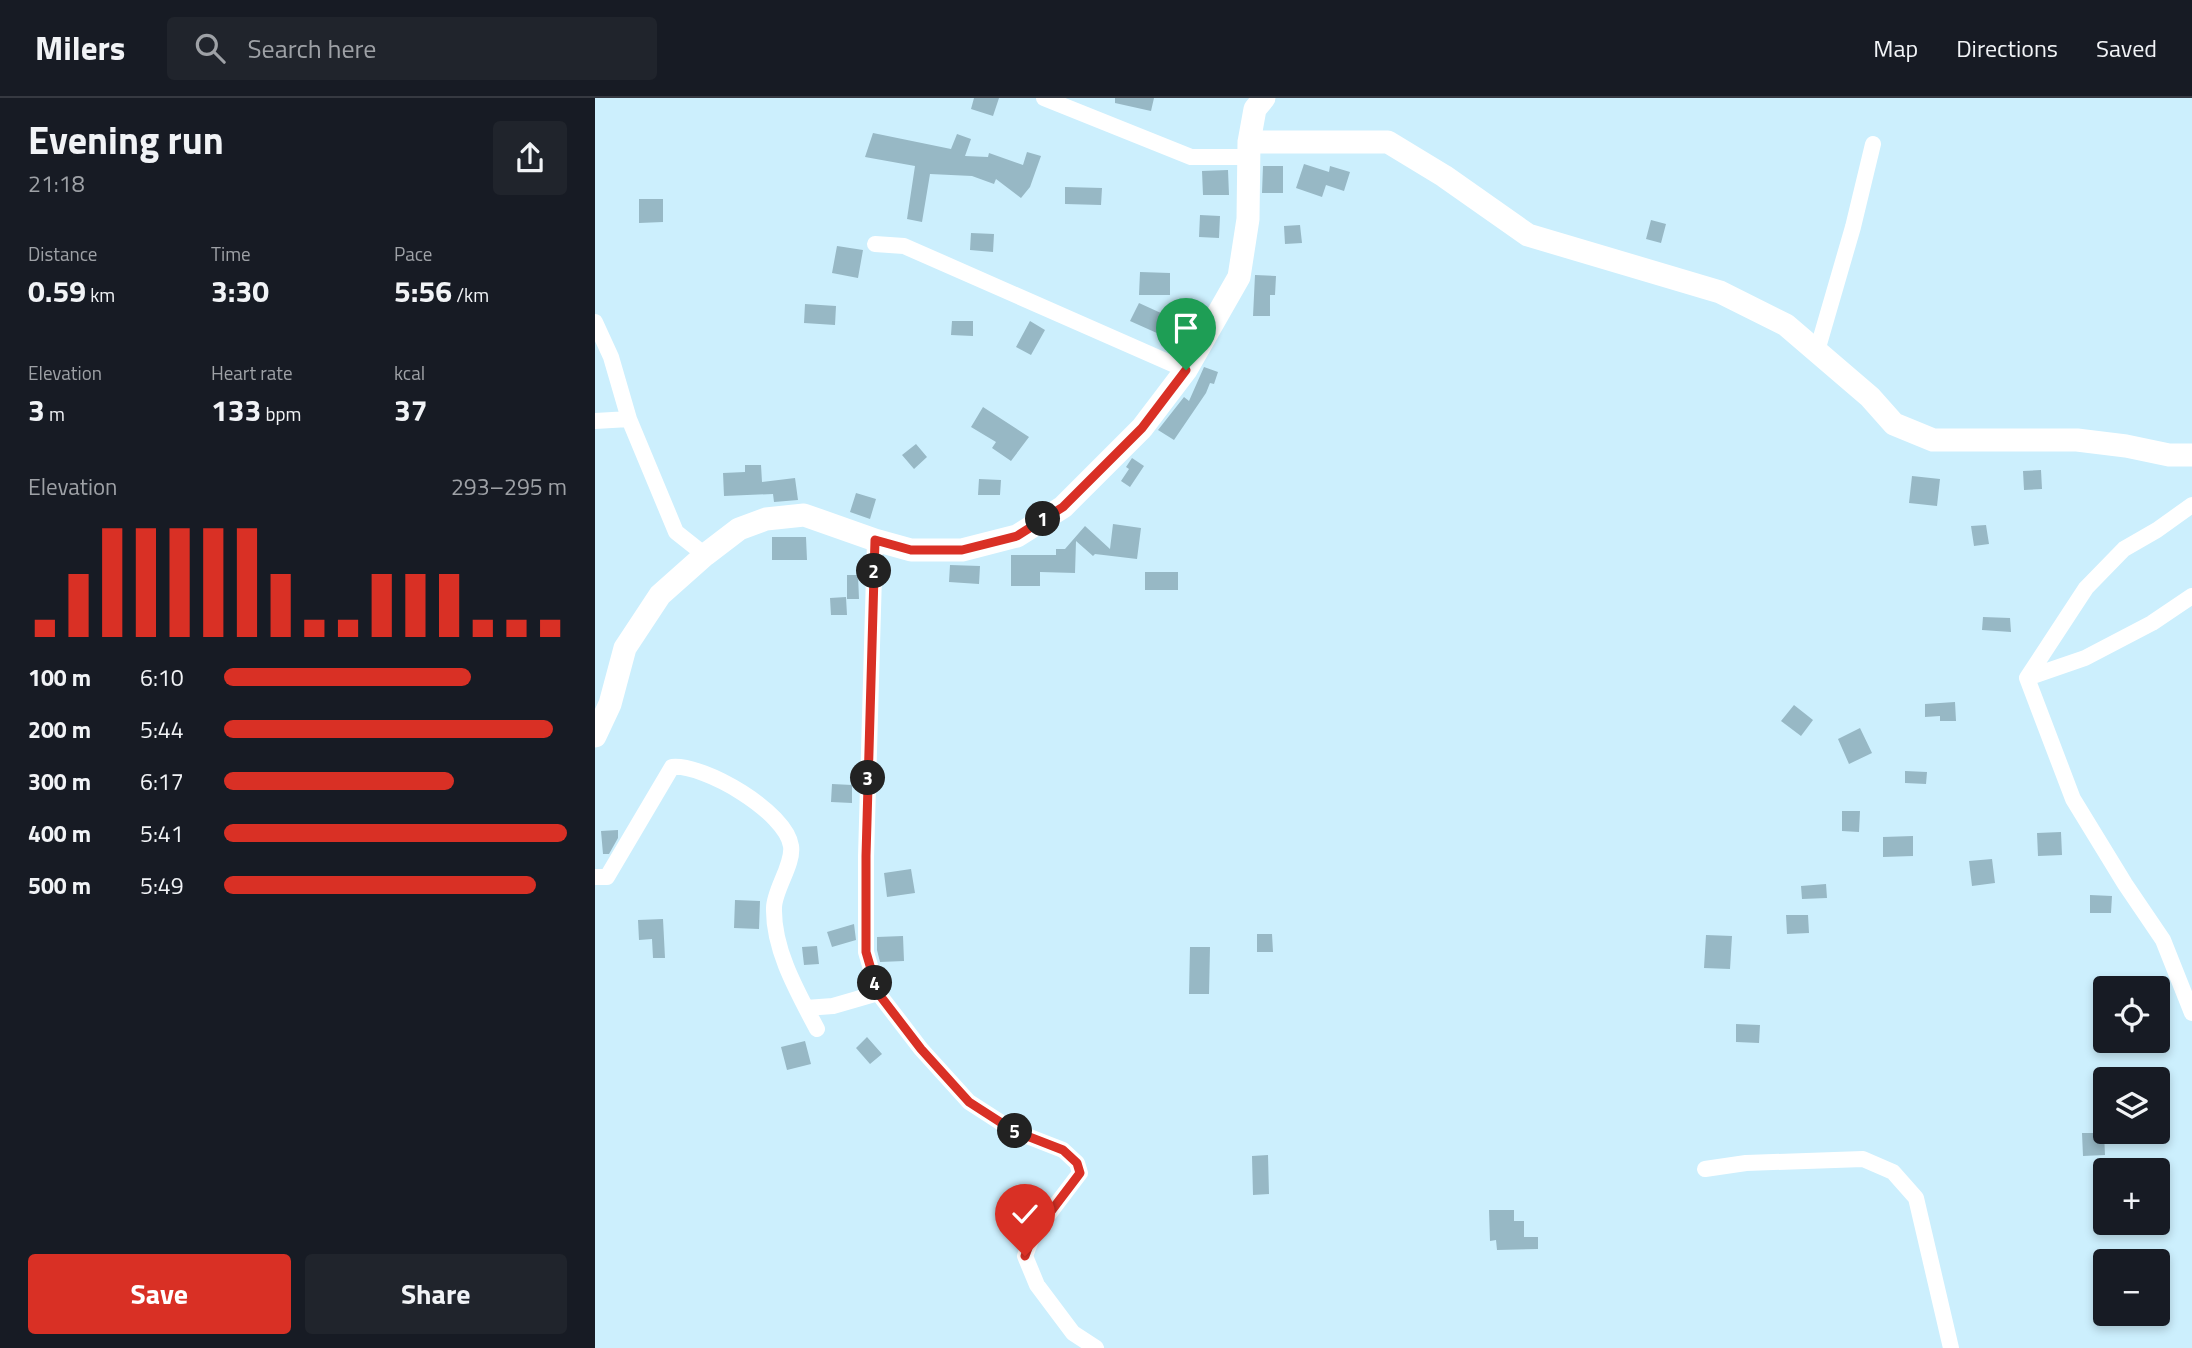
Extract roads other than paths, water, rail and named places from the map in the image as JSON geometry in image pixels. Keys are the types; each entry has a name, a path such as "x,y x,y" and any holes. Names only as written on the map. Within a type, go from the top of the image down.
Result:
{"main road":[{"path":"595,736 610,704 625,648 660,595 739,529 766,519 804,515 911,550 962,550 1017,536 1063,507 1142,428 1186,370 1239,277 1248,219 1249,149 1255,110 1264,98"},
{"path":"1249,149 1388,142 1444,176 1528,235 1720,292 1786,325 1870,397 1894,424 1933,440 2077,440 2169,455 2192,455"}],"street":[{"path":"1044,98 1191,157 1249,149"},
{"path":"1817,351 1853,227 1873,144"},
{"path":"875,244 904,246 1186,370"},
{"path":"595,322 611,357 629,419 676,532 705,555"},
{"path":"595,421 629,419"},
{"path":"2027,678 2086,588 2124,549 2192,506"},
{"path":"875,540 866,952 878,993 921,1049 969,1102 1014,1131 1063,1150 1077,1163 1080,1173 1033,1235 1025,1256 1037,1285 1073,1333 1096,1348"},
{"path":"2027,678 2085,658 2152,623 2192,596"},
{"path":"2027,678 2073,799 2163,940 2192,1013"},
{"path":"595,877 607,877 673,766 686,765 705,772 759,803 788,837 792,849 773,907 780,947 817,1029"},
{"path":"806,1008 833,1006 878,993"},
{"path":"1705,1169 1746,1163 1863,1159 1893,1171 1916,1198 1951,1348"}]}
